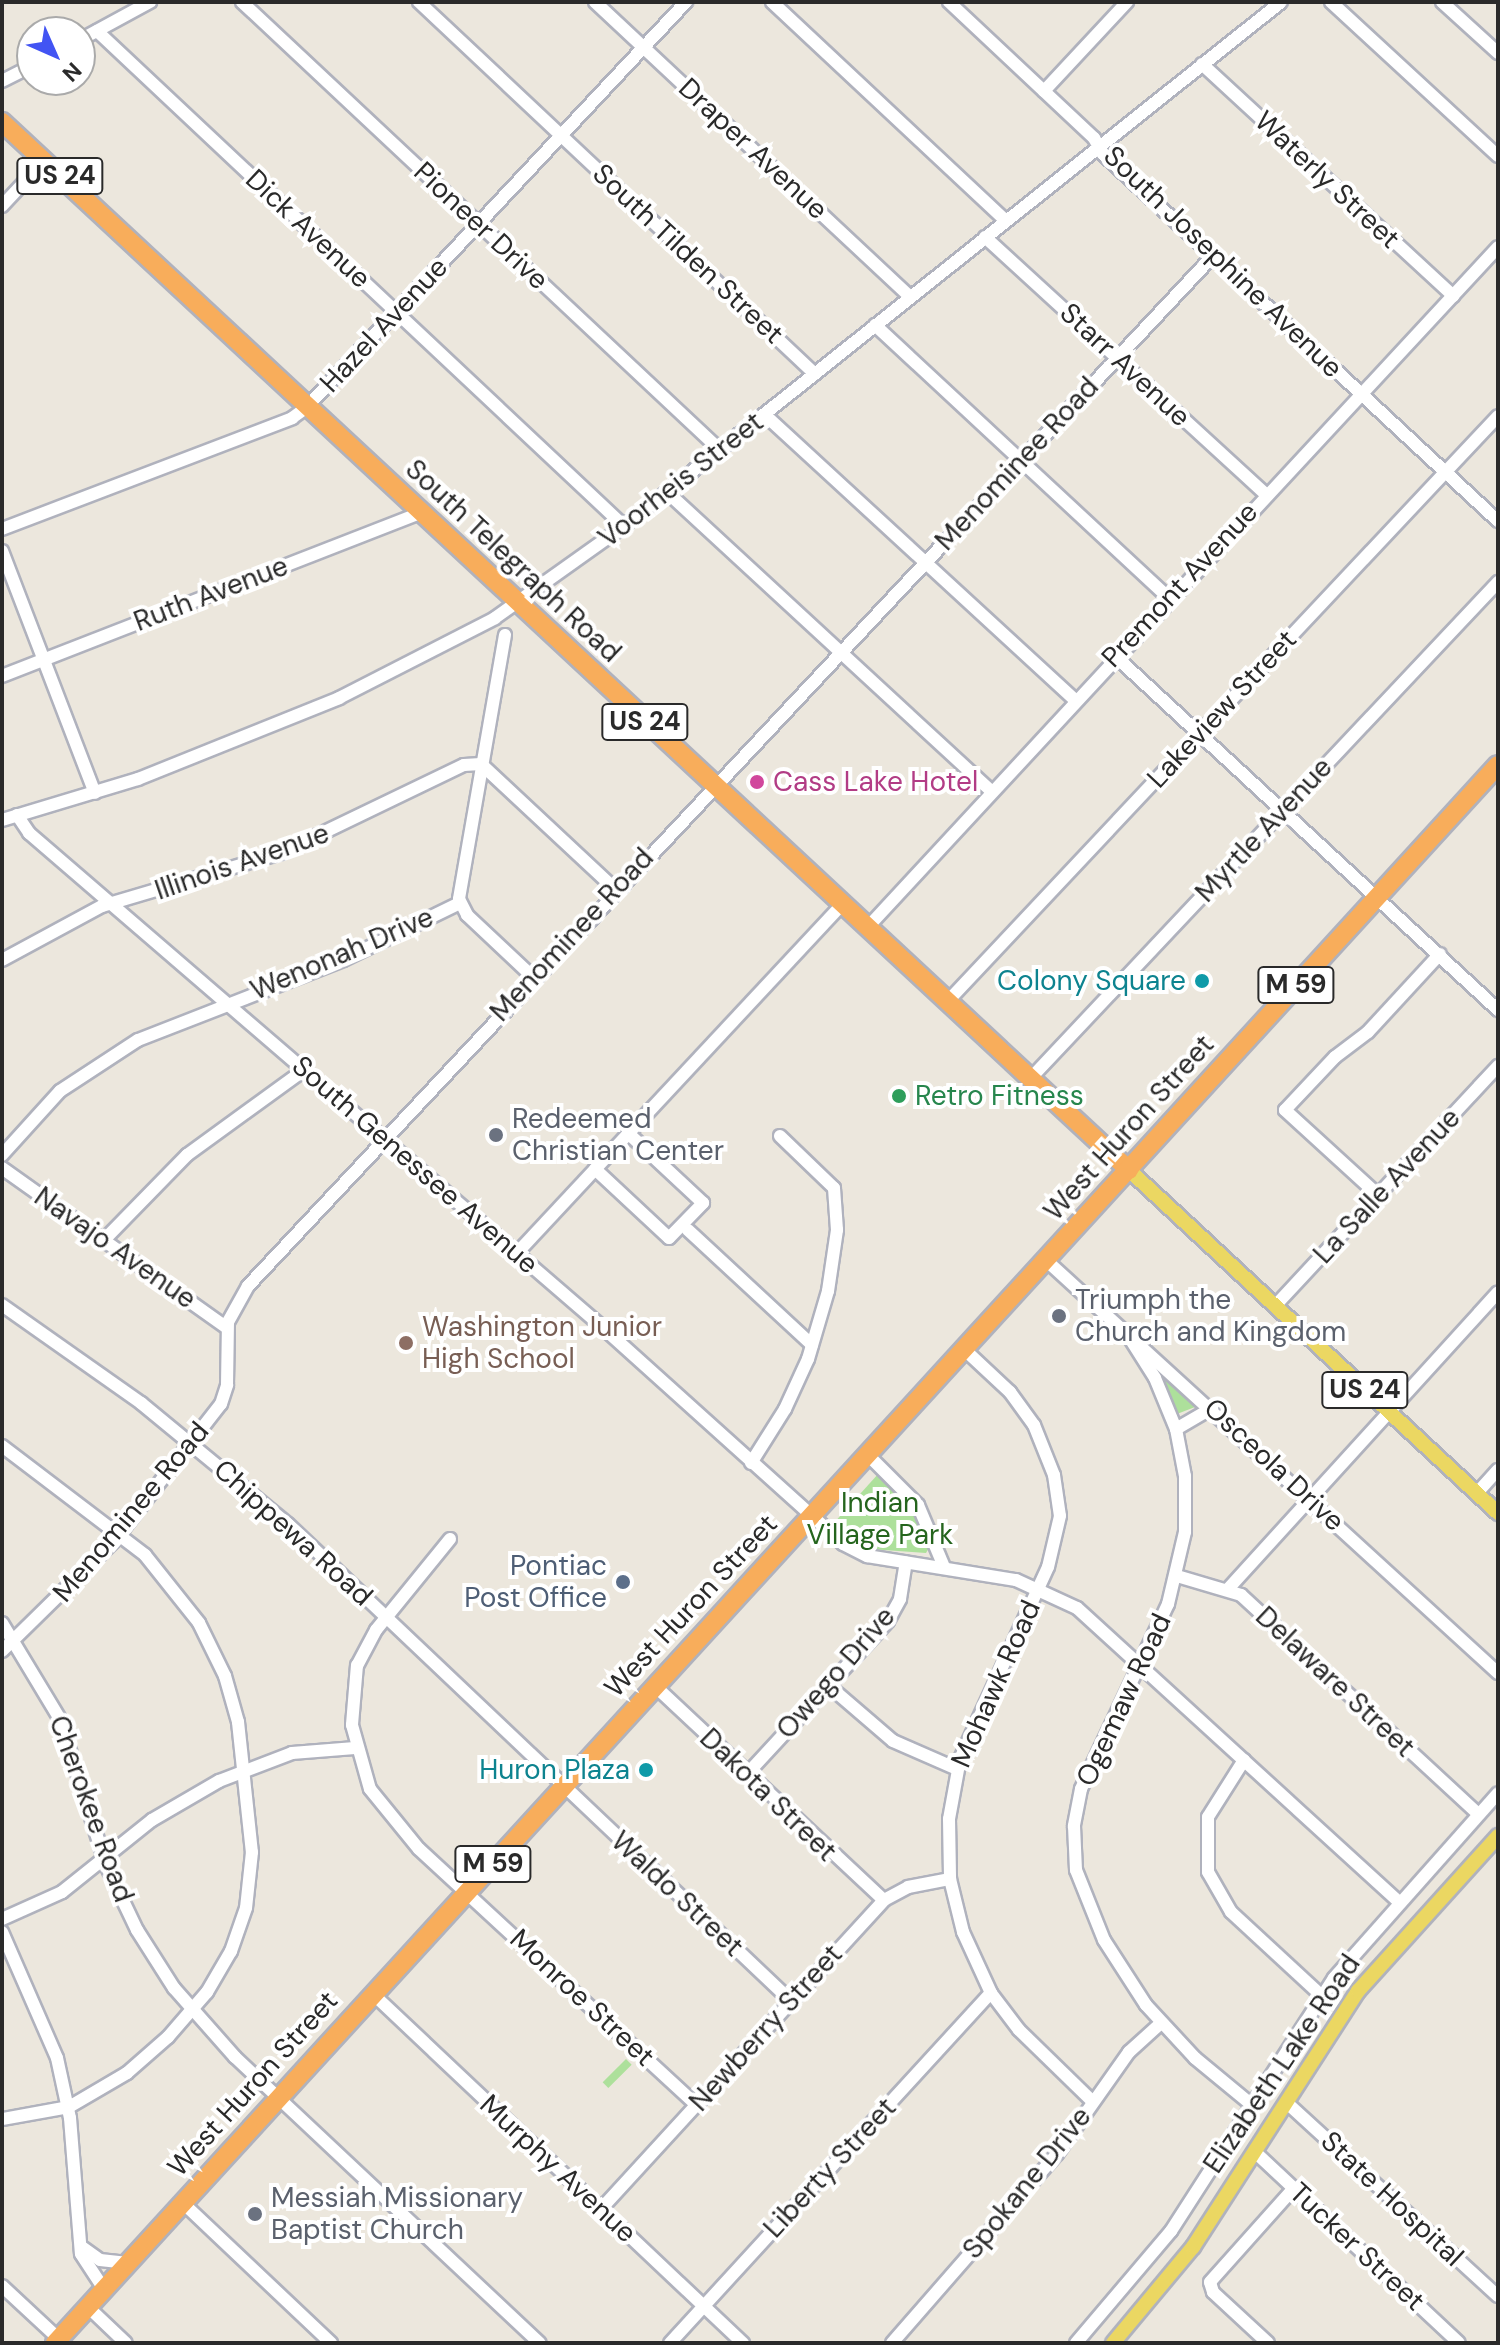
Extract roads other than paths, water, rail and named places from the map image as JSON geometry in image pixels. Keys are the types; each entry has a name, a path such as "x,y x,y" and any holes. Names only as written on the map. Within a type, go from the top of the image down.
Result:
{"highway":[{"name":"South Telegraph Road","path":"2,122 1129,1170"},
{"name":"West Huron Street","path":"57,2341 1498,765"}],"main road":[{"name":"US 24","path":"1129,1170 1498,1513"},
{"name":"Elizabeth Lake Road","path":"1113,2343 1184,2260 1358,1991 1498,1836"}],"street":[{"path":"97,31 150,2"},
{"name":"Pioneer Drive","path":"242,2 720,450"},
{"name":"South Tilden Street","path":"419,2 815,374"},
{"name":"Draper Avenue","path":"595,2 910,297"},
{"name":"Hazel Avenue","path":"2,529 292,418 307,407 686,2"},
{"path":"772,2 1006,221"},
{"name":"South Josephine Avenue","path":"949,2 1213,256 1498,521"},
{"path":"1044,91 1126,2"},
{"name":"Voorheis Street","path":"2,820 95,793 363,688 516,602 624,526 1281,2"},
{"path":"1331,2 1498,156"},
{"path":"1442,2 1498,53"},
{"name":"Dick Avenue","path":"97,31 624,526"},
{"name":"Waterly Street","path":"1202,64 1453,296"},
{"path":"2,206 44,161"},
{"name":"Starr Avenue","path":"985,237 1265,494"},
{"name":"Premont Avenue","path":"867,928 1114,655 1498,247"},
{"name":"Menominee Road","path":"2,1651 120,1534 193,1444 225,1394 227,1328 243,1291 615,889 1213,256"},
{"path":"875,325 1168,597"},
{"path":"765,415 1074,699"},
{"name":"Lakeview Street","path":"947,1002 1498,416"},
{"path":"667,492 990,790"},
{"name":"Ruth Avenue","path":"2,676 420,513"},
{"path":"2,551 95,793"},
{"name":"Myrtle Avenue","path":"1030,1079 1498,582"},
{"name":"Wenonah Drive","path":"2,1155 50,1099 98,1063 160,1029 343,960 460,903 505,635"},
{"path":"1114,655 1498,1010"},
{"path":"481,764 615,889"},
{"name":"Illinois Avenue","path":"2,960 54,929 112,904 281,853 464,765 481,764"},
{"name":"South Genessee Avenue","path":"17,815 29,833 517,1253 811,1517 857,1552 1038,1588 1088,1616 1400,1903"},
{"path":"460,903 533,977"},
{"path":"517,1253 841,905"},
{"path":"1378,1195 1285,1110 1335,1057 1368,1032 1440,954"},
{"name":"La Salle Avenue","path":"1275,1306 1498,1066"},
{"path":"104,1240 187,1155 304,1070"},
{"path":"595,1169 669,1238 703,1203 628,1133"},
{"path":"751,1463 785,1409 812,1345 830,1279 838,1198 832,1185 780,1136"},
{"name":"Navajo Avenue","path":"2,1168 227,1328"},
{"path":"688,1230 812,1345"},
{"name":"Osceola Drive","path":"1047,1261 1131,1340 1212,1408 1498,1673"},
{"path":"1228,1589 1498,1292"},
{"name":"Chippewa Road","path":"2,1305 193,1444 387,1617 564,1786"},
{"name":"Ogemaw Road","path":"1131,1340 1155,1378 1176,1429 1187,1502 1177,1576 1081,1789 1074,1856 1096,1924 1161,2023 1252,2105"},
{"name":"Mohawk Road","path":"965,1350 1018,1402 1051,1465 1060,1525 1038,1588 957,1769 949,1819 950,1879 963,1932 991,1993 1026,2037 1093,2102"},
{"path":"1176,1429 1212,1408"},
{"path":"2,1446 120,1534 168,1579 206,1634 231,1695 245,1769 252,1852 246,1908 223,1966 191,2011 138,2065 69,2107 2,2119"},
{"path":"868,1455 918,1505 944,1567"},
{"path":"1477,1493 1498,1470"},
{"path":"2,1919 54,1896 172,1807 245,1769 297,1751 355,1748 351,1702 355,1671 387,1617 450,1539"},
{"name":"Owego Drive","path":"747,1774 893,1614 906,1562"},
{"name":"Delaware Street","path":"1177,1576 1228,1589 1247,1600 1478,1814"},
{"name":"Cherokee Road","path":"2,1623 15,1640 65,1730 104,1857 137,1930 191,2011 540,2343"},
{"name":"Dakota Street","path":"655,1686 884,1900"},
{"path":"829,1686 893,1741 957,1769"},
{"name":"Monroe Street","path":"355,1748 388,1816 696,2105"},
{"path":"1244,1760 1208,1817 1208,1872 1231,1912 1321,1995"},
{"name":"Waldo Street","path":"564,1786 791,2001"},
{"name":"Elizabeth Lake Road","path":"1076,2343 1171,2231 1321,1995 1498,1793"},
{"name":"Newberry Street","path":"601,2209 884,1900 908,1887 950,1879"},
{"path":"2,1932 51,2039 69,2107 84,2262 104,2289"},
{"name":"Liberty Street","path":"670,2343 991,1993"},
{"name":"Murphy Avenue","path":"373,1994 743,2343"},
{"name":"Spokane Drive","path":"892,2343 1057,2154 1129,2052 1161,2023"},
{"name":"State Hospital","path":"1286,2102 1498,2296"},
{"name":"Tucker Street","path":"1255,2152 1459,2343"},
{"path":"1268,2343 1210,2284 1294,2188"},
{"path":"183,2203 331,2343"},
{"path":"82,2247 97,2259 128,2263"},
{"path":"2,2286 57,2341"},
{"path":"88,2307 126,2343"}],"place":[{"name":"Cass Lake Hotel","path":"757,782"},
{"name":"Colony Square","path":"1202,981"},
{"name":"Retro Fitness","path":"899,1096"},
{"name":"Redeemed Christian Center","path":"496,1135"},
{"name":"Triumph the Church and Kingdom","path":"1059,1316"},
{"name":"Washington Junior High School","path":"406,1343"},
{"name":"Pontiac Post Office","path":"623,1582"},
{"name":"Huron Plaza","path":"646,1770"},
{"name":"Messiah Missionary Baptist Church","path":"255,2214"}],"park label":[{"name":"Indian Village Park","path":"880,1519"}]}
